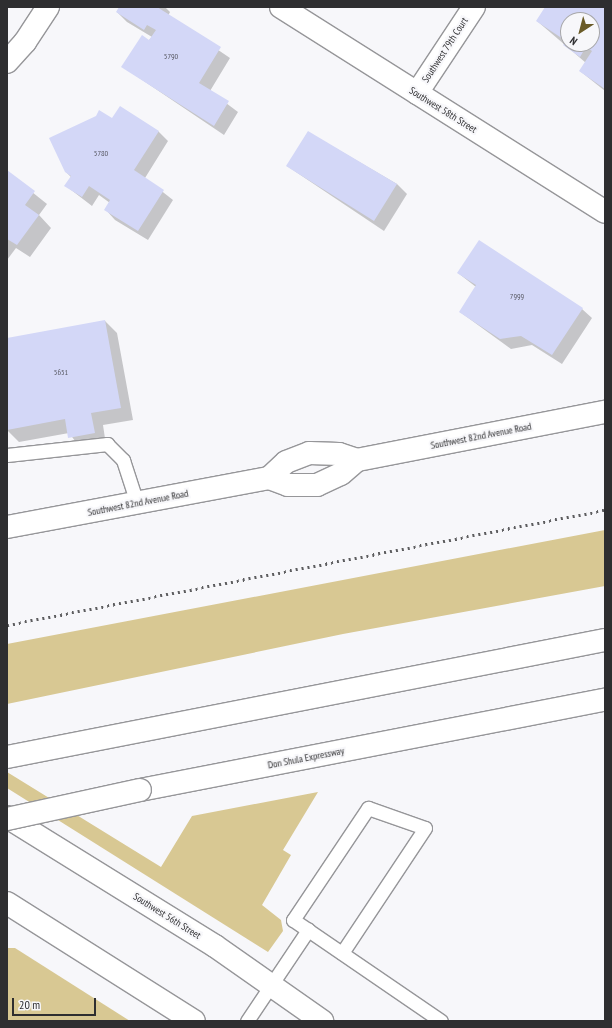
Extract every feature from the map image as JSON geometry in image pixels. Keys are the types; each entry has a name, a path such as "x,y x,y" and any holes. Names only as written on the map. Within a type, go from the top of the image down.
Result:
{"main road":[{"path":"7,62 25,42 48,7"},
{"name":"Southwest 58th Street","path":"281,7 605,212"},
{"name":"Southwest 79th Court","path":"417,93 474,7"},
{"name":"Southwest 82nd Avenue Road","path":"270,478 286,462 309,453 334,454 357,460 605,412"},
{"name":"Southwest 82nd Avenue Road","path":"7,527 270,478 288,484 317,485 341,474 357,460"},
{"path":"7,757 56,746 605,640"},
{"name":"Don Shula Expressway","path":"7,818 140,790 605,700"},
{"name":"Southwest 56th Street","path":"7,818 270,984 322,1021"},
{"path":"7,903 194,1021"}],"lane":[{"path":"7,455 107,444 123,460 137,503"},
{"path":"342,953 424,828 368,808 293,920 442,1021"},
{"path":"247,1021 270,984 308,930"}],"shaded area":[{"path":"605,530 605,586 343,634 7,704 7,644"},
{"path":"7,772 161,867 192,816 318,792 283,850 291,855 262,905 281,920 283,931 268,952 7,788"},
{"path":"7,948 15,948 130,1021 7,1021"}],"building":[{"path":"119,7 157,7 221,47 199,83 229,101 214,126 121,67 142,35 149,40 156,30 147,25 144,30 116,12"},
{"path":"545,7 605,7 605,89 579,71 591,52 600,52 600,12 560,12 560,37 536,21"},
{"path":"573,52 583,52 580,57"},
{"path":"120,106 159,131 134,170 164,190 138,231 104,210 110,200 89,186 82,197 64,186 71,176 65,172 49,138 96,116 99,110 112,118"},
{"path":"308,131 397,184 374,221 286,166"},
{"path":"7,170 35,191 25,205 39,215 17,245 7,239"},
{"path":"479,240 583,308 552,355 521,336 500,339 459,312 476,285 457,273"},
{"path":"105,320 121,408 91,413 95,433 68,438 65,419 7,430 7,338"}],"railway":[{"path":"7,625 605,510"}]}
